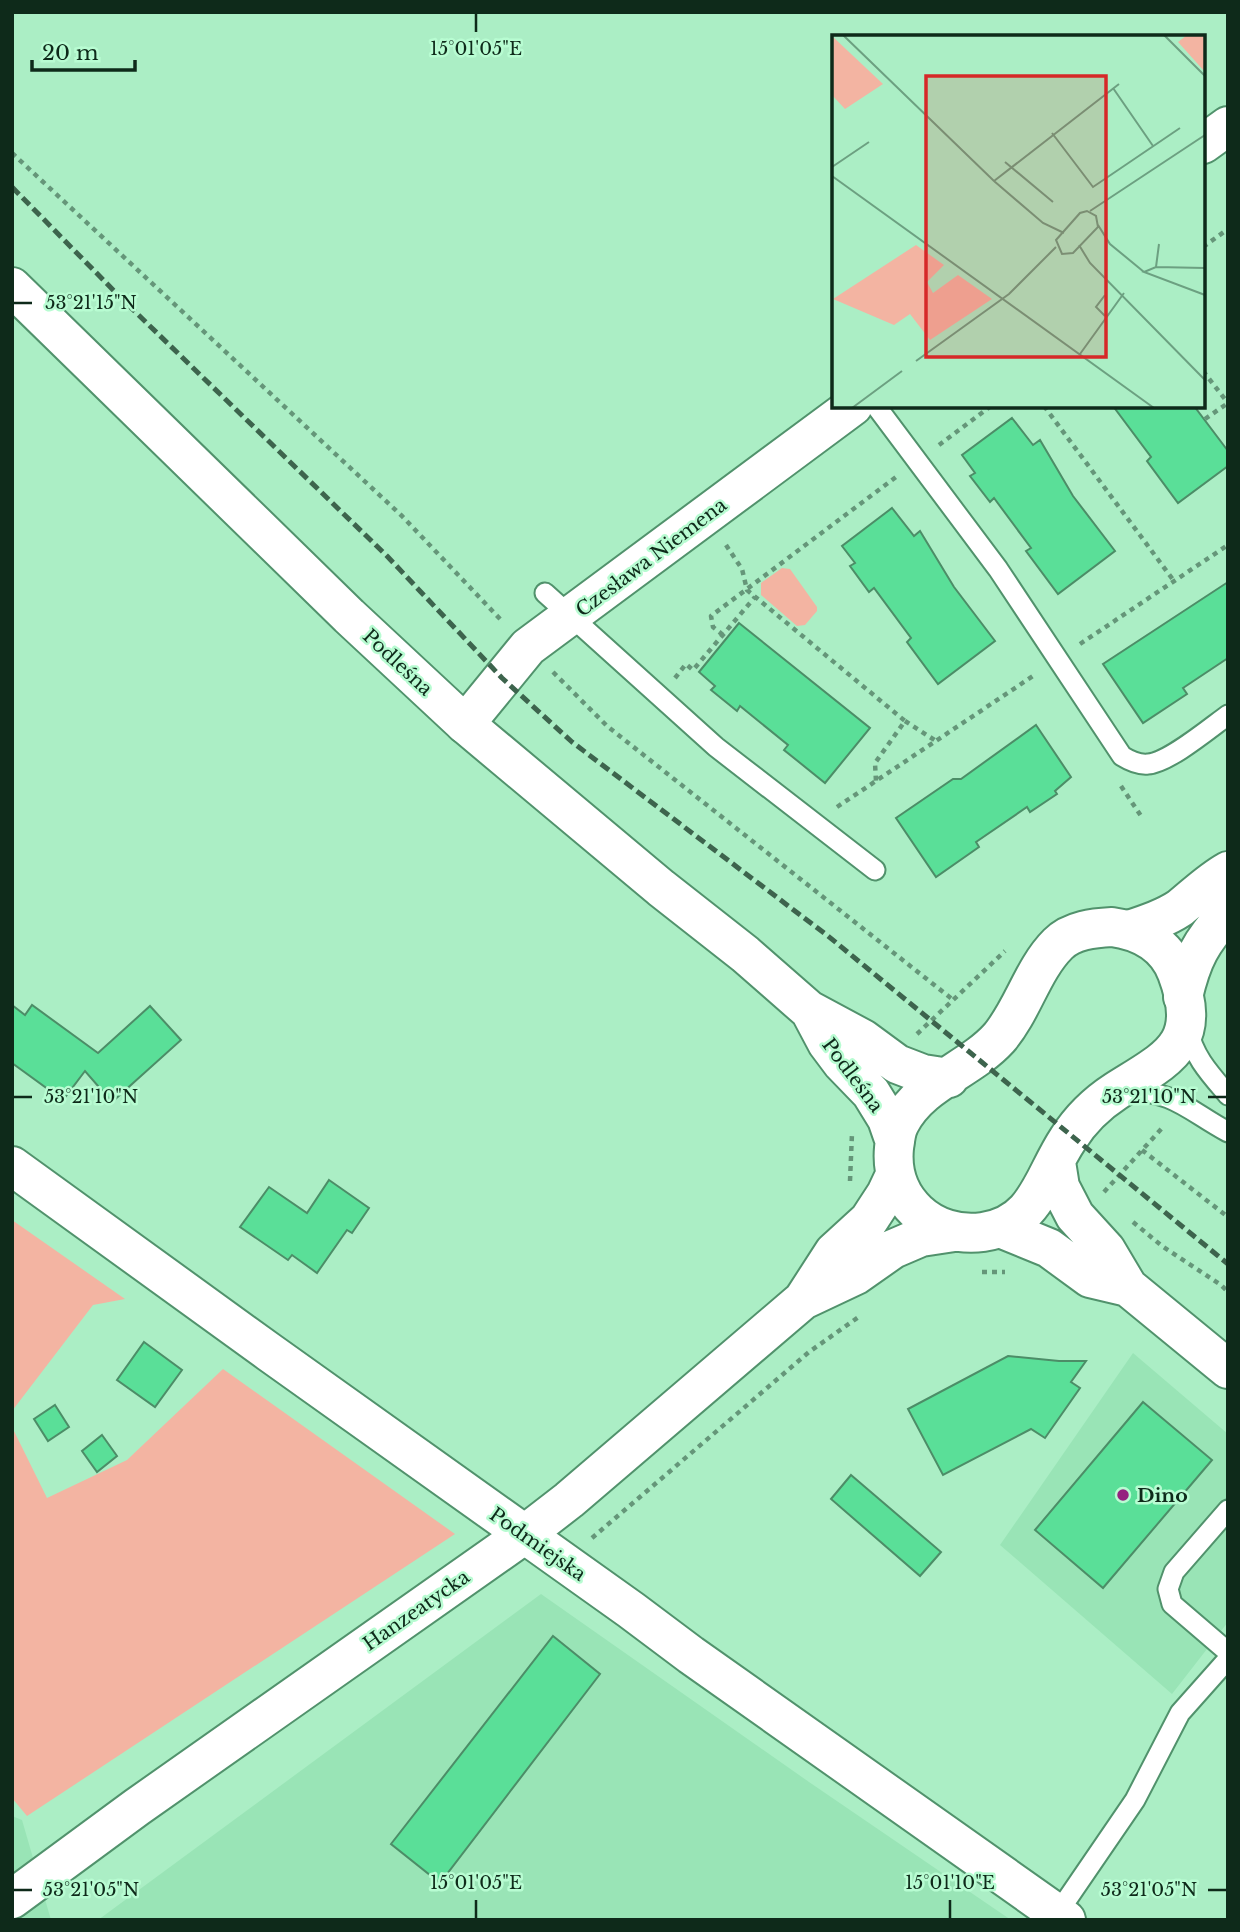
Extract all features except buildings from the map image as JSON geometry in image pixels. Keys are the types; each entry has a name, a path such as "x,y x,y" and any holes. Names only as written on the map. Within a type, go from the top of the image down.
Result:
{"street":[{"path":"1205,143 1228,126"},
{"name":"Podleśna","path":"12,286 375,641 465,724 809,1010 863,1039 897,1064 923,1074 949,1078"},
{"name":"Czesława Niemena","path":"465,724 528,647 558,605 850,408"},
{"path":"1129,930 1152,923 1179,908 1228,871"},
{"path":"1000,1228 1015,1221 1037,1197 1067,1140 1088,1113 1114,1092 1156,1067 1174,1051 1182,1039 1191,965 1206,936 1228,912"},
{"name":"Hanzeatycka","path":"803,1300 834,1252 869,1220 886,1194 895,1158 898,1126 907,1111 933,1085 949,1078 1000,1037 1058,943 1092,928 1129,930"},
{"path":"1129,930 1145,935 1164,950 1173,963 1185,1008"},
{"name":"Podleśna","path":"809,1010 827,1043 871,1093 887,1119 900,1191 910,1206 937,1227 954,1232"},
{"path":"1056,1161 1060,1187 1075,1216 1106,1250 1128,1287 1228,1369"},
{"name":"Podmiejska","path":"12,1166 691,1655 1061,1917"},
{"path":"1000,1228 1049,1248 1090,1278 1128,1287"},
{"name":"Hanzeatycka","path":"12,1899 127,1814 525,1534 803,1300 856,1275 893,1249 920,1237 954,1232 984,1232 1000,1228"}],"lane":[{"path":"877,408 998,569 1122,757 1134,763 1161,761 1228,715"},
{"path":"558,605 716,747 875,870"},
{"path":"1185,1008 1191,1046 1207,1071 1228,1095"},
{"path":"1114,1092 1145,1091 1180,1101 1228,1132"},
{"path":"1228,1510 1174,1572 1168,1589 1172,1604 1228,1652"},
{"path":"1061,1917 1135,1800 1180,1713 1228,1659"}],"path":[{"path":"12,153 402,516 607,726 952,999"},
{"path":"1205,246 1228,229"},
{"path":"1205,374 1228,403 1205,419"},
{"path":"723,635 713,627 711,616 988,408"},
{"path":"1045,408 1174,581"},
{"path":"724,543 743,569 747,590 905,721 936,741"},
{"path":"1072,650 1228,545"},
{"path":"672,681 686,664 693,670 755,597"},
{"path":"827,803 836,808 1043,670"},
{"path":"876,782 875,763 905,721"},
{"path":"1142,1150 1228,1217"},
{"path":"1124,1214 1162,1246 1222,1285 1228,1292"}],"shaded area":[{"path":"782,568 790,569 817,607 817,611 805,625 797,626 761,595 761,583"},
{"path":"12,1220 125,1299 93,1305 12,1411"},
{"path":"1133,1353 1228,1434 1228,1622 1172,1694 1000,1545"},
{"path":"223,1369 455,1534 27,1816 12,1798 12,1427 47,1498 127,1460"},
{"path":"541,1594 809,1782 1011,1920 98,1920"},
{"path":"12,1816 22,1820 51,1920 12,1920"}],"railway":[{"path":"12,187 121,298 387,556 502,678 572,742 828,936 1228,1264"}],"place":[{"name":"Dino","path":"1123,1495"}]}
